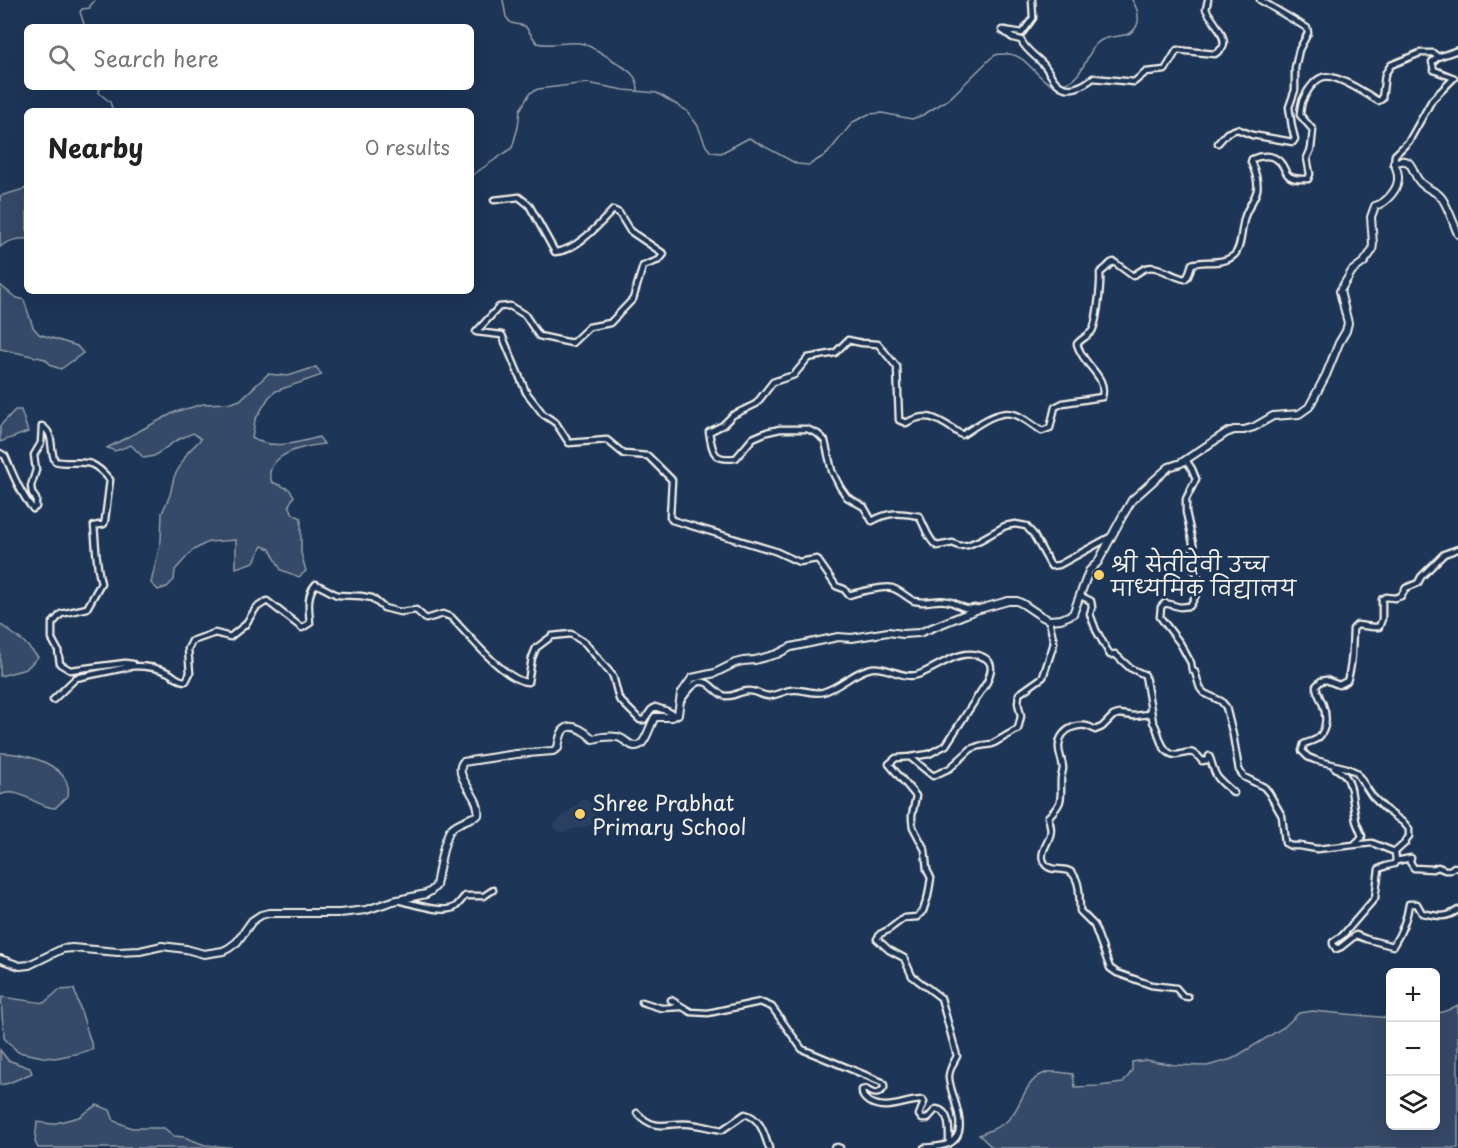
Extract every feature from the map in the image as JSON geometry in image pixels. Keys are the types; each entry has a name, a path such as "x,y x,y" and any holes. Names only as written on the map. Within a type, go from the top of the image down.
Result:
{"main road":[{"path":"0,959 20,966 29,965 62,949 72,948 118,952 140,951 162,946 204,954 229,948 237,942 252,921 261,915 366,910 426,894 436,886 450,830 478,815 476,800 460,772 460,766 464,762 553,751 558,748 563,730 573,727 593,739 616,737 622,738 631,746 637,746 645,739 655,717 678,714 681,694 692,678 715,673 735,663 777,654 791,647 838,637 852,638 888,632 919,633 976,610 1008,601 1017,602 1049,620 1061,619 1073,614 1089,571 1098,562 1132,500 1169,467 1181,463 1226,433 1254,427 1273,416 1299,414 1309,407 1346,331 1348,323 1340,291 1352,271 1372,251 1371,217 1375,206 1385,202 1397,183 1399,176 1394,163 1401,160 1406,161 1412,166 1419,182 1441,197 1458,234"}],"street":[{"path":"1032,0 1033,18 1022,33 1002,30 1013,38 1021,40 1059,85 1071,88 1080,87 1093,78 1134,82 1146,72 1165,69 1177,50 1215,54 1224,43 1206,9 1208,0"},
{"path":"1218,143 1227,133 1238,129 1252,135 1293,142 1295,139 1289,107 1294,90 1299,50 1308,33 1307,28 1260,0"},
{"path":"1394,163 1395,155 1409,141 1432,100 1454,78 1434,70 1432,62 1438,57 1458,50"},
{"path":"1112,536 1059,566 1051,566 1026,526 1015,524 1005,526 968,544 959,546 953,543 937,546 931,543 926,527 919,516 891,513 872,521 864,507 847,497 840,488 832,471 825,441 818,434 807,429 780,429 753,438 736,458 723,460 713,452 709,432 723,425 733,415 756,404 773,382 794,375 808,358 835,353 848,340 878,344 897,367 899,420 906,423 916,417 931,416 962,435 989,418 1005,412 1016,414 1042,431 1050,428 1055,407 1063,403 1102,397 1101,380 1081,354 1077,344 1094,325 1100,273 1114,262 1133,276 1153,267 1185,279 1191,264 1214,262 1235,255 1245,217 1257,189 1252,159 1262,156 1271,157 1280,161 1289,177 1308,179 1310,174 1307,158 1311,149 1312,130 1300,115 1301,102 1315,81 1328,76 1358,88 1378,100 1382,99 1385,74 1391,65 1420,53 1433,53 1438,57"},
{"path":"494,200 519,197 529,206 555,252 563,252 591,234 613,210 619,213 630,231 664,254 659,260 643,266 633,299 610,323 589,327 572,343 539,336 525,315 510,306 499,308 476,332 502,335 526,392 543,414 556,423 569,443 608,440 624,454 648,456 672,480 670,517 672,520 775,551 799,562 817,559 836,586 844,589 849,595 863,590 890,587 914,601 946,600 965,609 975,608 976,610"},
{"path":"0,453 5,456 27,502 33,509 36,507 36,499 31,486 36,470 34,455 41,443 42,426 47,429 51,439 51,453 55,461 63,464 89,463 97,467 110,480 104,524 94,526 98,557 97,569 101,583 87,608 61,614 52,624 52,639 58,650 60,664 70,670 125,663 169,673 179,681 186,681 190,672 188,649 192,641 215,633 230,637 245,625 256,608 267,601 302,628 310,623 308,602 312,588 316,584 337,595 372,598 384,608 400,612 416,610 426,619 444,614 451,617 502,669 520,682 528,682 531,658 536,648 552,636 571,634 585,643 613,676 619,699 640,720 644,720 655,708 675,715"},
{"path":"1186,460 1196,479 1186,499 1186,512 1194,548 1193,569 1199,580 1199,590 1190,606 1180,607 1165,603 1161,607 1160,617 1180,643 1191,663 1200,688 1204,693 1221,701 1226,707 1239,770 1244,777 1264,787 1269,793 1282,816 1285,843 1317,849 1372,843 1395,852"},
{"path":"1395,852 1405,843 1410,833 1404,823 1372,796 1356,772 1315,760 1302,751 1304,744 1317,738 1325,727 1324,709 1316,686 1326,680 1339,686 1347,681 1352,663 1350,654 1353,629 1357,625 1379,627 1382,619 1382,599 1401,596 1406,588 1418,582 1444,554 1458,549"},
{"path":"1081,596 1091,601 1090,614 1110,655 1115,654 1130,668 1145,675 1150,709 1162,746 1174,755 1190,751 1202,761 1208,760 1209,756 1219,779 1234,793"},
{"path":"910,757 933,776 950,768 971,749 992,744 1018,729 1021,716 1018,703 1019,694 1043,677 1054,643 1049,620"},
{"path":"680,702 691,687 702,681 708,683 719,694 728,697 750,690 770,696 791,690 821,693 872,668 917,675 955,657 967,654 987,659 991,665 992,671 987,682 946,745 929,754 896,758 889,765 916,796 912,815 913,827 925,850 927,870 931,878 923,911 917,917 904,918 880,934 877,939 889,950 904,958 912,976 941,998 957,1056 948,1076 960,1119 960,1132 949,1144 924,1148"},
{"path":"53,700 76,678 142,666"},
{"path":"1150,709 1149,714 1113,716 1102,727 1095,730 1082,724 1063,734 1059,746 1063,769 1062,792 1055,810 1048,817 1051,827 1050,836 1044,848 1043,859 1045,865 1050,868 1074,874 1079,889 1080,911 1094,925 1110,968 1117,974 1151,986 1176,988 1183,996 1188,997"},
{"path":"1329,764 1344,774 1351,789 1356,821 1362,836 1355,844"},
{"path":"1395,852 1396,861"},
{"path":"1458,868 1445,870 1438,867 1413,867 1410,862 1411,858 1396,861 1394,864 1379,869 1375,898 1343,935 1333,942 1333,945 1336,949 1341,947 1356,935 1393,946 1408,917 1409,904 1417,904 1422,913 1435,916 1450,916 1458,910"},
{"path":"398,900 428,908 454,908 465,896 484,896 493,890"},
{"path":"671,1000 691,1012 708,1012 760,1002 772,1006 802,1049 882,1082 884,1088 877,1093 862,1090 861,1095 864,1099 885,1107 923,1100 919,1115 922,1119 927,1119 936,1109 944,1112 949,1125 949,1144"},
{"path":"642,1002 661,1008 681,1007"},
{"path":"637,1113 650,1123 664,1126 688,1124 722,1130 745,1114 752,1116 760,1125 769,1148"},
{"path":"834,1148 840,1148"}],"shaded area":[{"path":"24,189 24,239 13,240 0,247 0,196"},
{"path":"0,285 15,297 24,300 33,327 39,334 77,346 83,353 61,369 52,366 45,359 0,349"},
{"path":"316,367 322,375 276,391 269,397 255,420 252,438 276,445 319,437 324,444 300,448 285,454 273,465 270,472 272,482 289,489 294,496 289,505 293,514 301,518 301,553 306,571 299,577 281,570 270,549 262,546 254,562 236,568 236,540 208,542 192,551 175,570 174,580 167,587 158,590 151,583 161,540 162,513 170,495 174,477 188,452 201,439 193,433 177,440 154,456 144,458 131,445 115,451 107,448 175,412 203,404 231,403 240,400 268,374 288,376"},
{"path":"15,410 21,410 28,432 0,442 0,426"},
{"path":"0,624 24,642 38,657 26,669 0,676"},
{"path":"0,753 21,755 45,762 63,776 68,796 55,808 14,793 0,795"},
{"name":"Shree Prabhat Primary School","path":"583,799 594,805 597,824 562,832 555,829 554,824"},
{"path":"74,989 93,1049 55,1058 43,1057 18,1052 4,1038 2,997 44,1003 59,990"},
{"path":"1458,1005 1458,1148 993,1148 979,1135 1008,1120 1034,1079 1049,1072 1073,1074 1075,1087 1123,1083 1132,1071 1132,1062 1146,1060 1175,1065 1207,1066 1232,1059 1284,1027 1299,1013 1313,1011 1386,1018 1386,1130 1440,1130 1440,1013"},
{"path":"0,1050 8,1060 30,1068 32,1073 0,1085"},
{"path":"97,1105 110,1110 114,1121 132,1128 164,1128 174,1136 184,1137 205,1145 239,1148 38,1148 35,1142 37,1122 52,1124 79,1117"}],"waterway":[{"path":"84,24 80,12 82,9 90,8 95,0"},
{"path":"503,0 506,17 511,23 525,26 537,43 584,44 632,74 638,91"},
{"path":"1061,85 1077,76 1090,52 1101,40 1126,35 1135,28 1138,16 1132,0"},
{"path":"474,174 512,148 520,110 530,93 538,89 587,83 657,93 687,111 698,126 711,152 721,153 749,138 797,164 809,165 827,154 853,122 869,114 882,113 912,119 923,115 949,99 991,58 997,55 1009,54 1022,59 1044,80 1056,85"},
{"path":"100,90 99,93 110,102 112,108"}],"place":[{"name":"श्री सेतीदेवी उच्च माध्यमिक विद्यालय","path":"1099,575"},
{"name":"Shree Prabhat Primary School","path":"580,814"}]}
